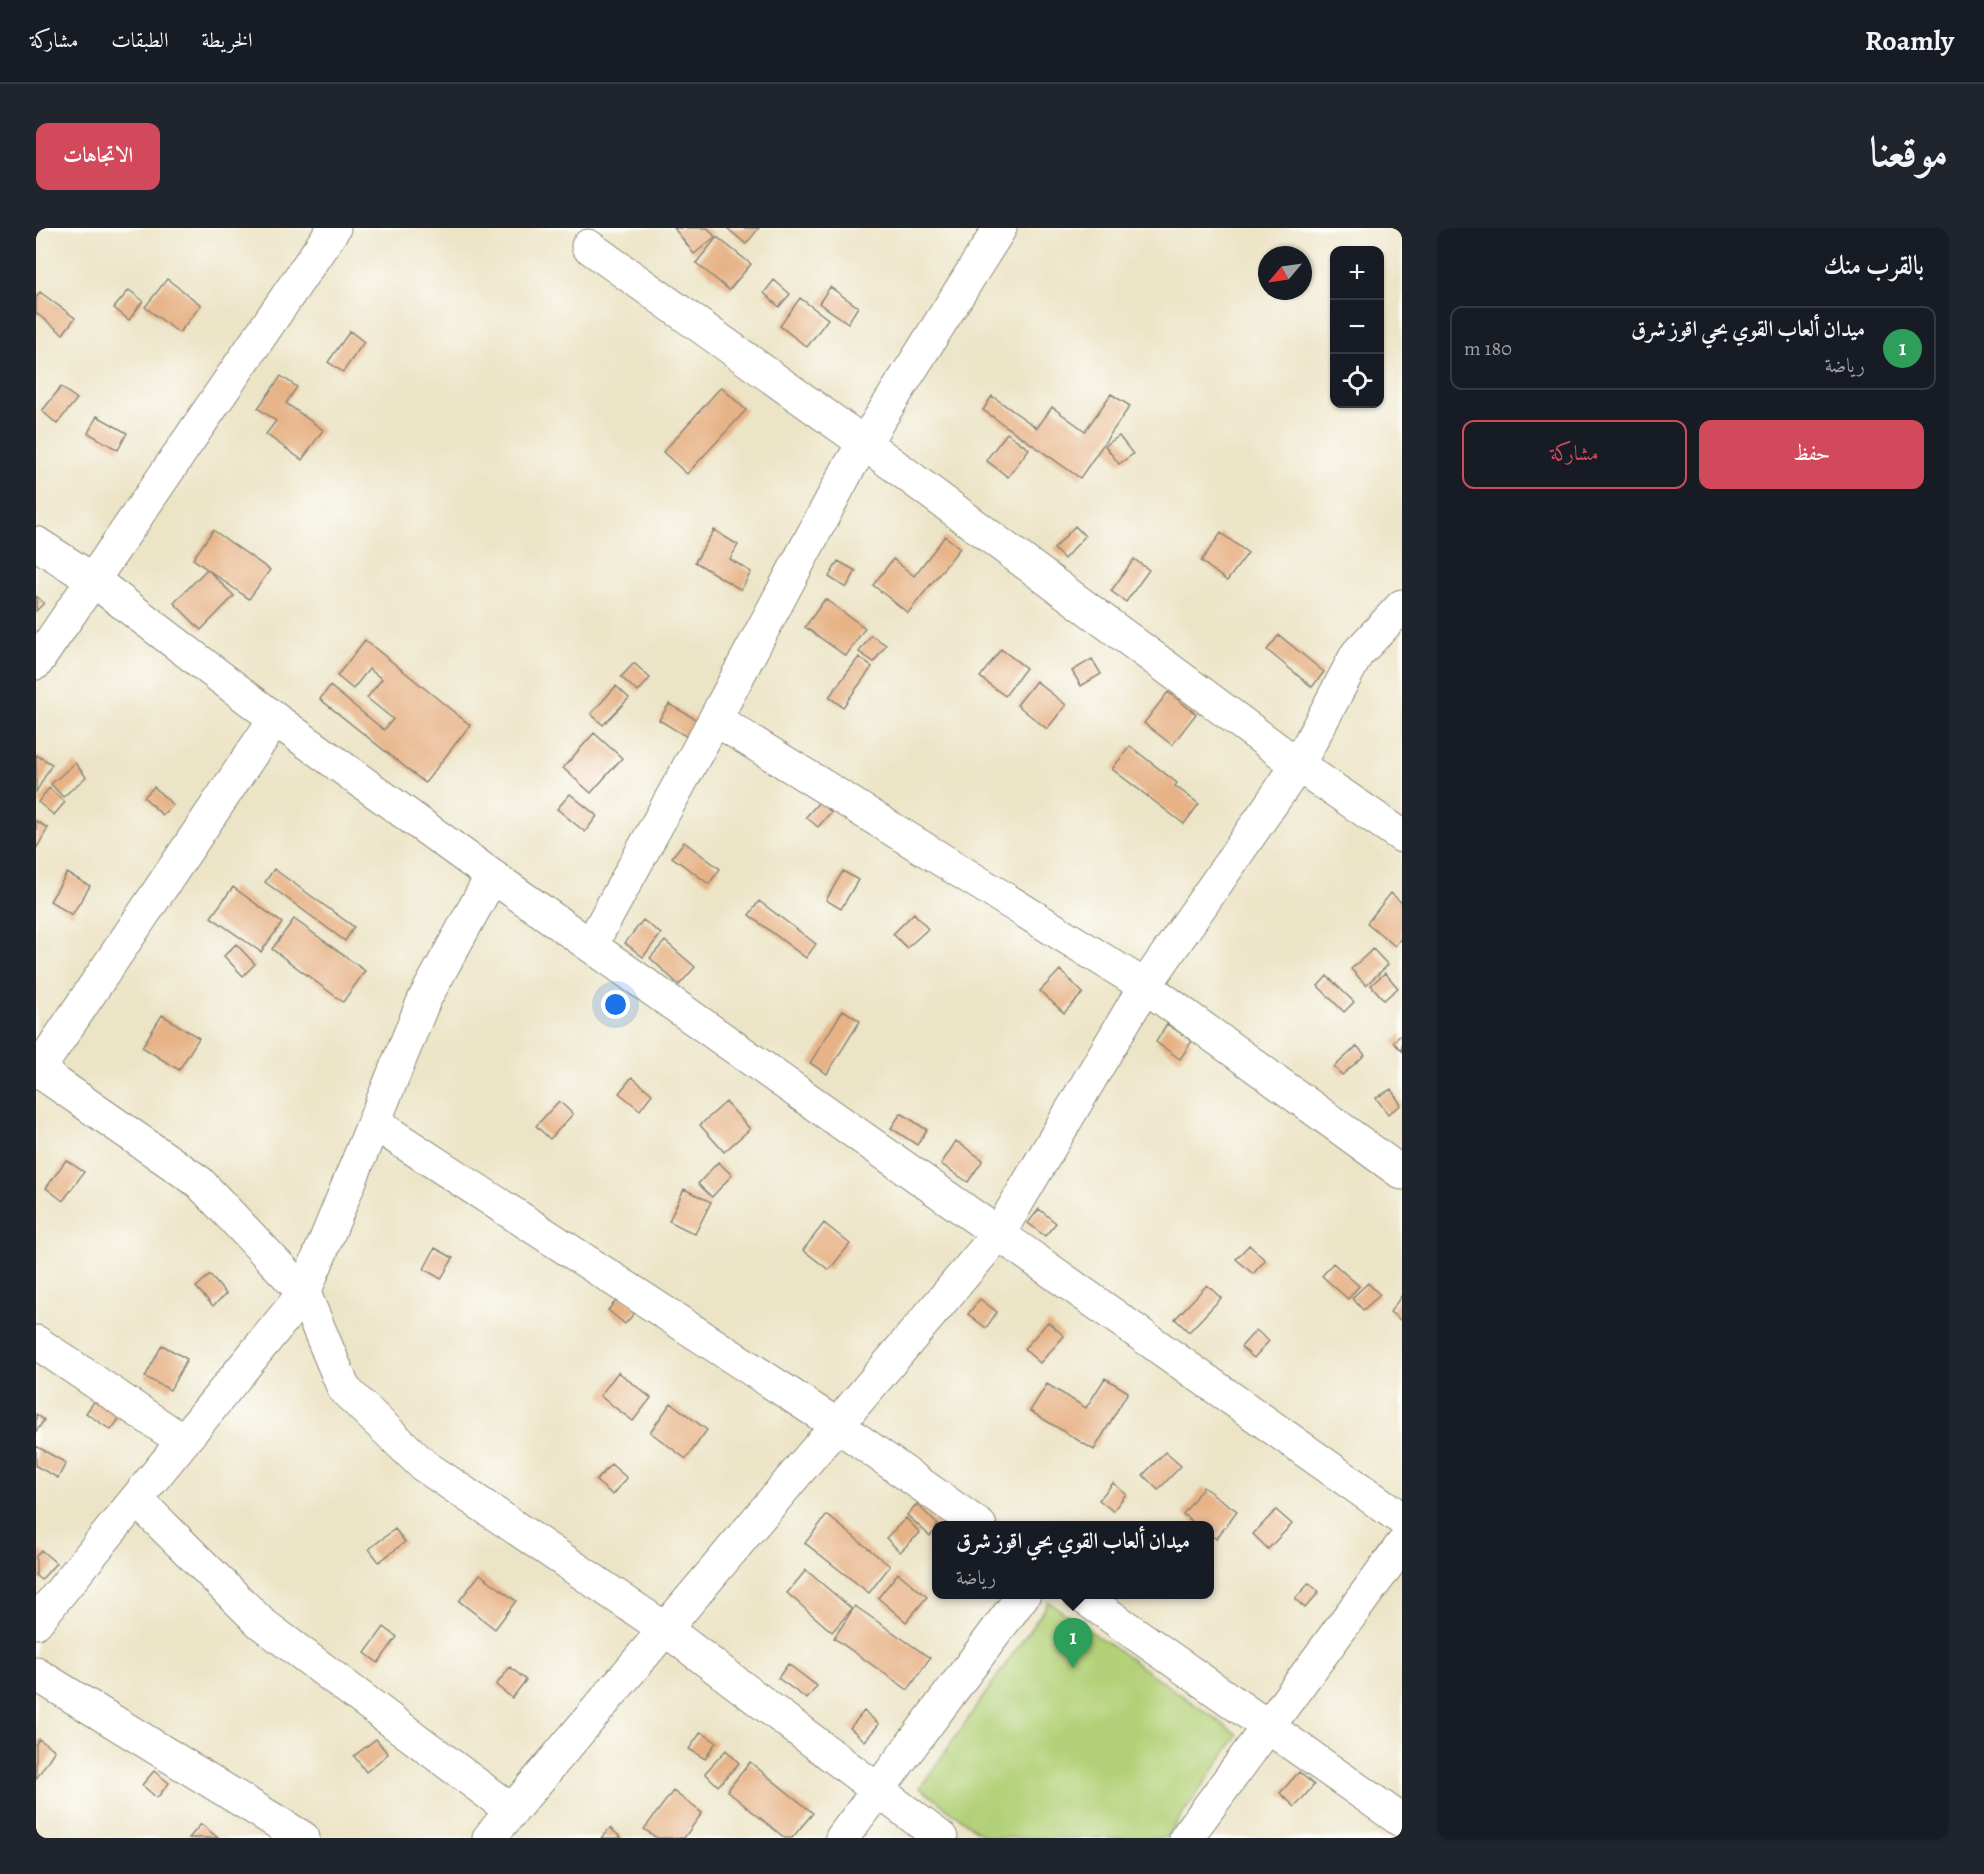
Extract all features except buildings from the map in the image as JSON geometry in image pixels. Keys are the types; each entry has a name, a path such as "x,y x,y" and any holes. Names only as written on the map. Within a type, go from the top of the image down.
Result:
{"street":[{"path":"36,663 334,228"},
{"path":"591,945 848,469 1000,228"},
{"path":"588,246 864,443 1298,765 1402,837"},
{"path":"36,543 93,580 274,719 492,876 1402,1519"},
{"path":"489,1838 999,1233 1144,986 1298,765 1357,654 1402,606"},
{"path":"274,719 37,1071 199,1182 304,1293 344,1389 423,1465 666,1629 941,1838"},
{"path":"715,719 1144,986 1402,1173"},
{"path":"36,1622 304,1293 424,1000 492,876"},
{"path":"374,1123 837,1425 973,1521"},
{"path":"36,1342 183,1441"},
{"path":"136,1499 261,1623 512,1811"},
{"path":"1186,1838 1402,1545"},
{"path":"842,1838 1020,1599"},
{"path":"1086,1599 1402,1821"},
{"path":"36,1674 303,1838"}],"green space":[{"path":"1049,1602 1238,1735 1166,1838 987,1838 920,1788"}],"place":[{"name":"ميدان ألعاب القوي بحي اقوز شرق","path":"1073,1668"}]}
